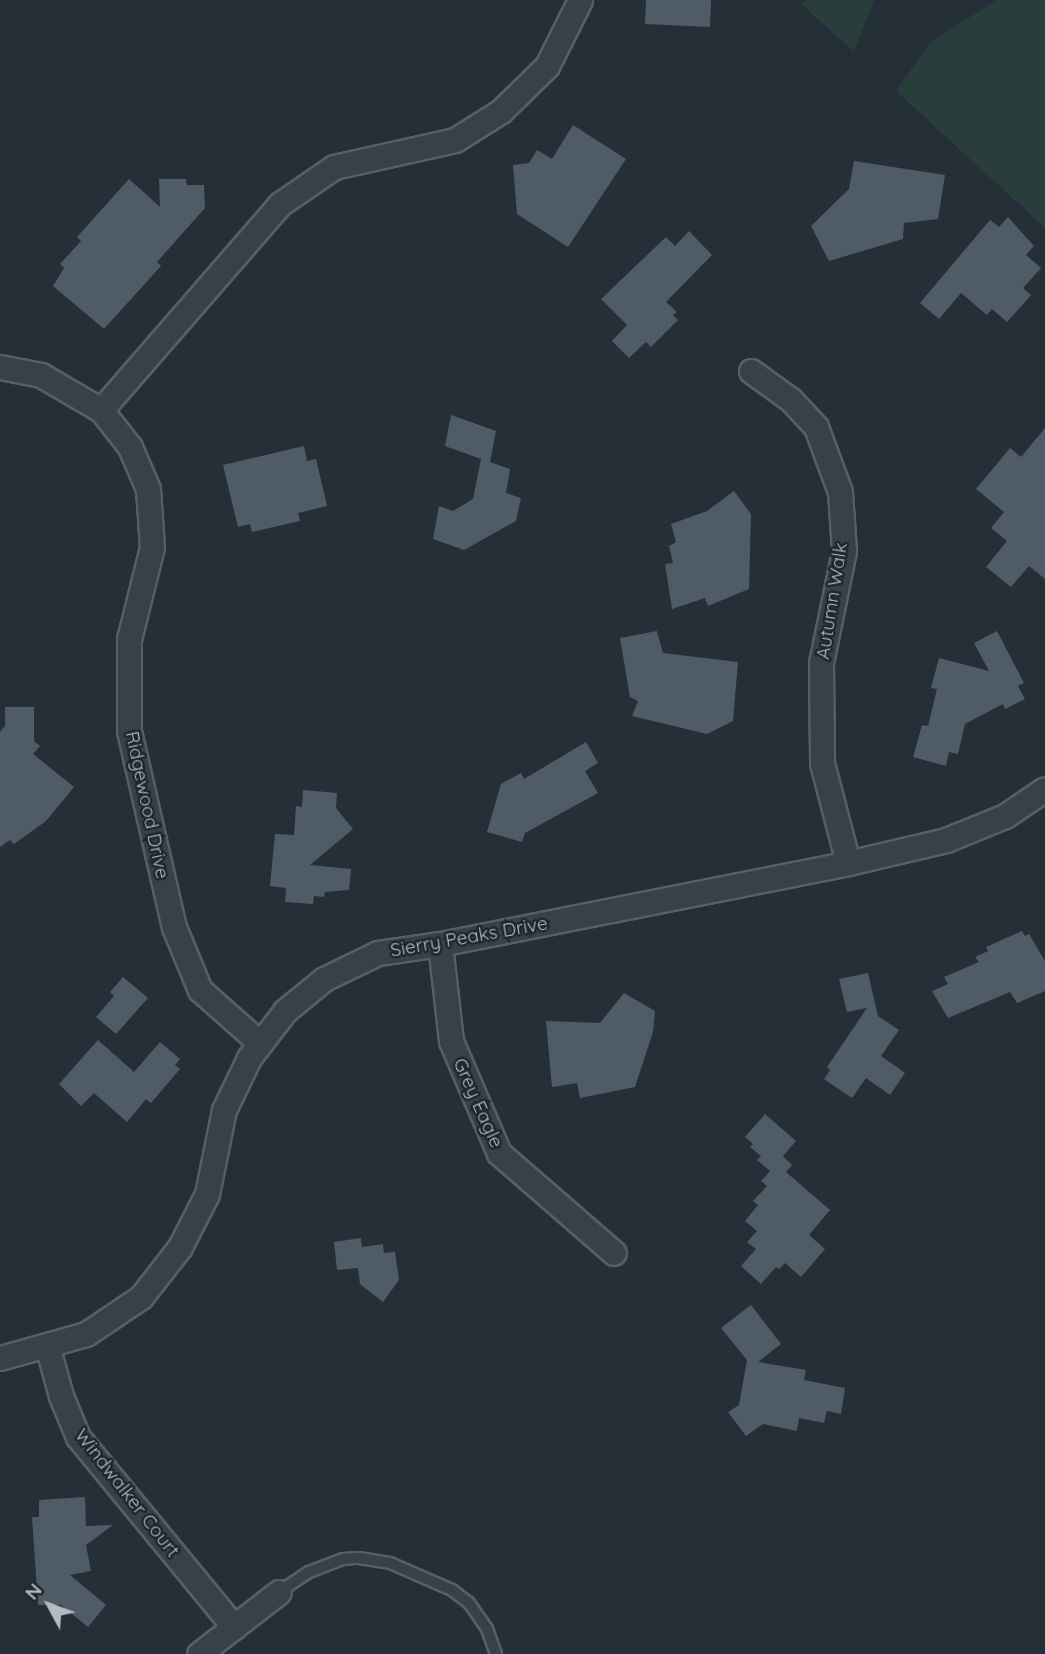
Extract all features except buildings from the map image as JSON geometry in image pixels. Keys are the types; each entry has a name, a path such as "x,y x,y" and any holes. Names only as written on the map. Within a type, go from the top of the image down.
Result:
{"street":[{"path":"101,411 280,204 334,167 456,140 501,111 547,66 580,0"},
{"name":"Ridgewood Drive","path":"0,367 41,375 101,411 130,447 148,489 152,547 129,639 129,731 174,928 200,990 260,1043"},
{"name":"Autumn Walk","path":"751,371 790,400 816,427 840,492 844,551 821,663 822,763 848,863"},
{"name":"Sierry Peaks Drive","path":"0,1358 86,1334 141,1297 180,1247 207,1194 224,1110 249,1058 285,1011 324,979 378,953 440,944 848,863 946,840 1004,816 1045,789"},
{"name":"Grey Eagle","path":"440,944 451,1041 499,1153 614,1253"},
{"name":"Windwalker Court","path":"47,1345 61,1396 78,1437 234,1627"},
{"path":"199,1654 279,1592"}],"lane":[{"path":"279,1592 309,1572 343,1559 359,1558 390,1563 452,1590 469,1603 487,1629 496,1654"}],"green space":[{"path":"805,0 874,0 854,52 801,4"},
{"path":"997,0 1045,0 1045,228 896,91 930,42"}]}
